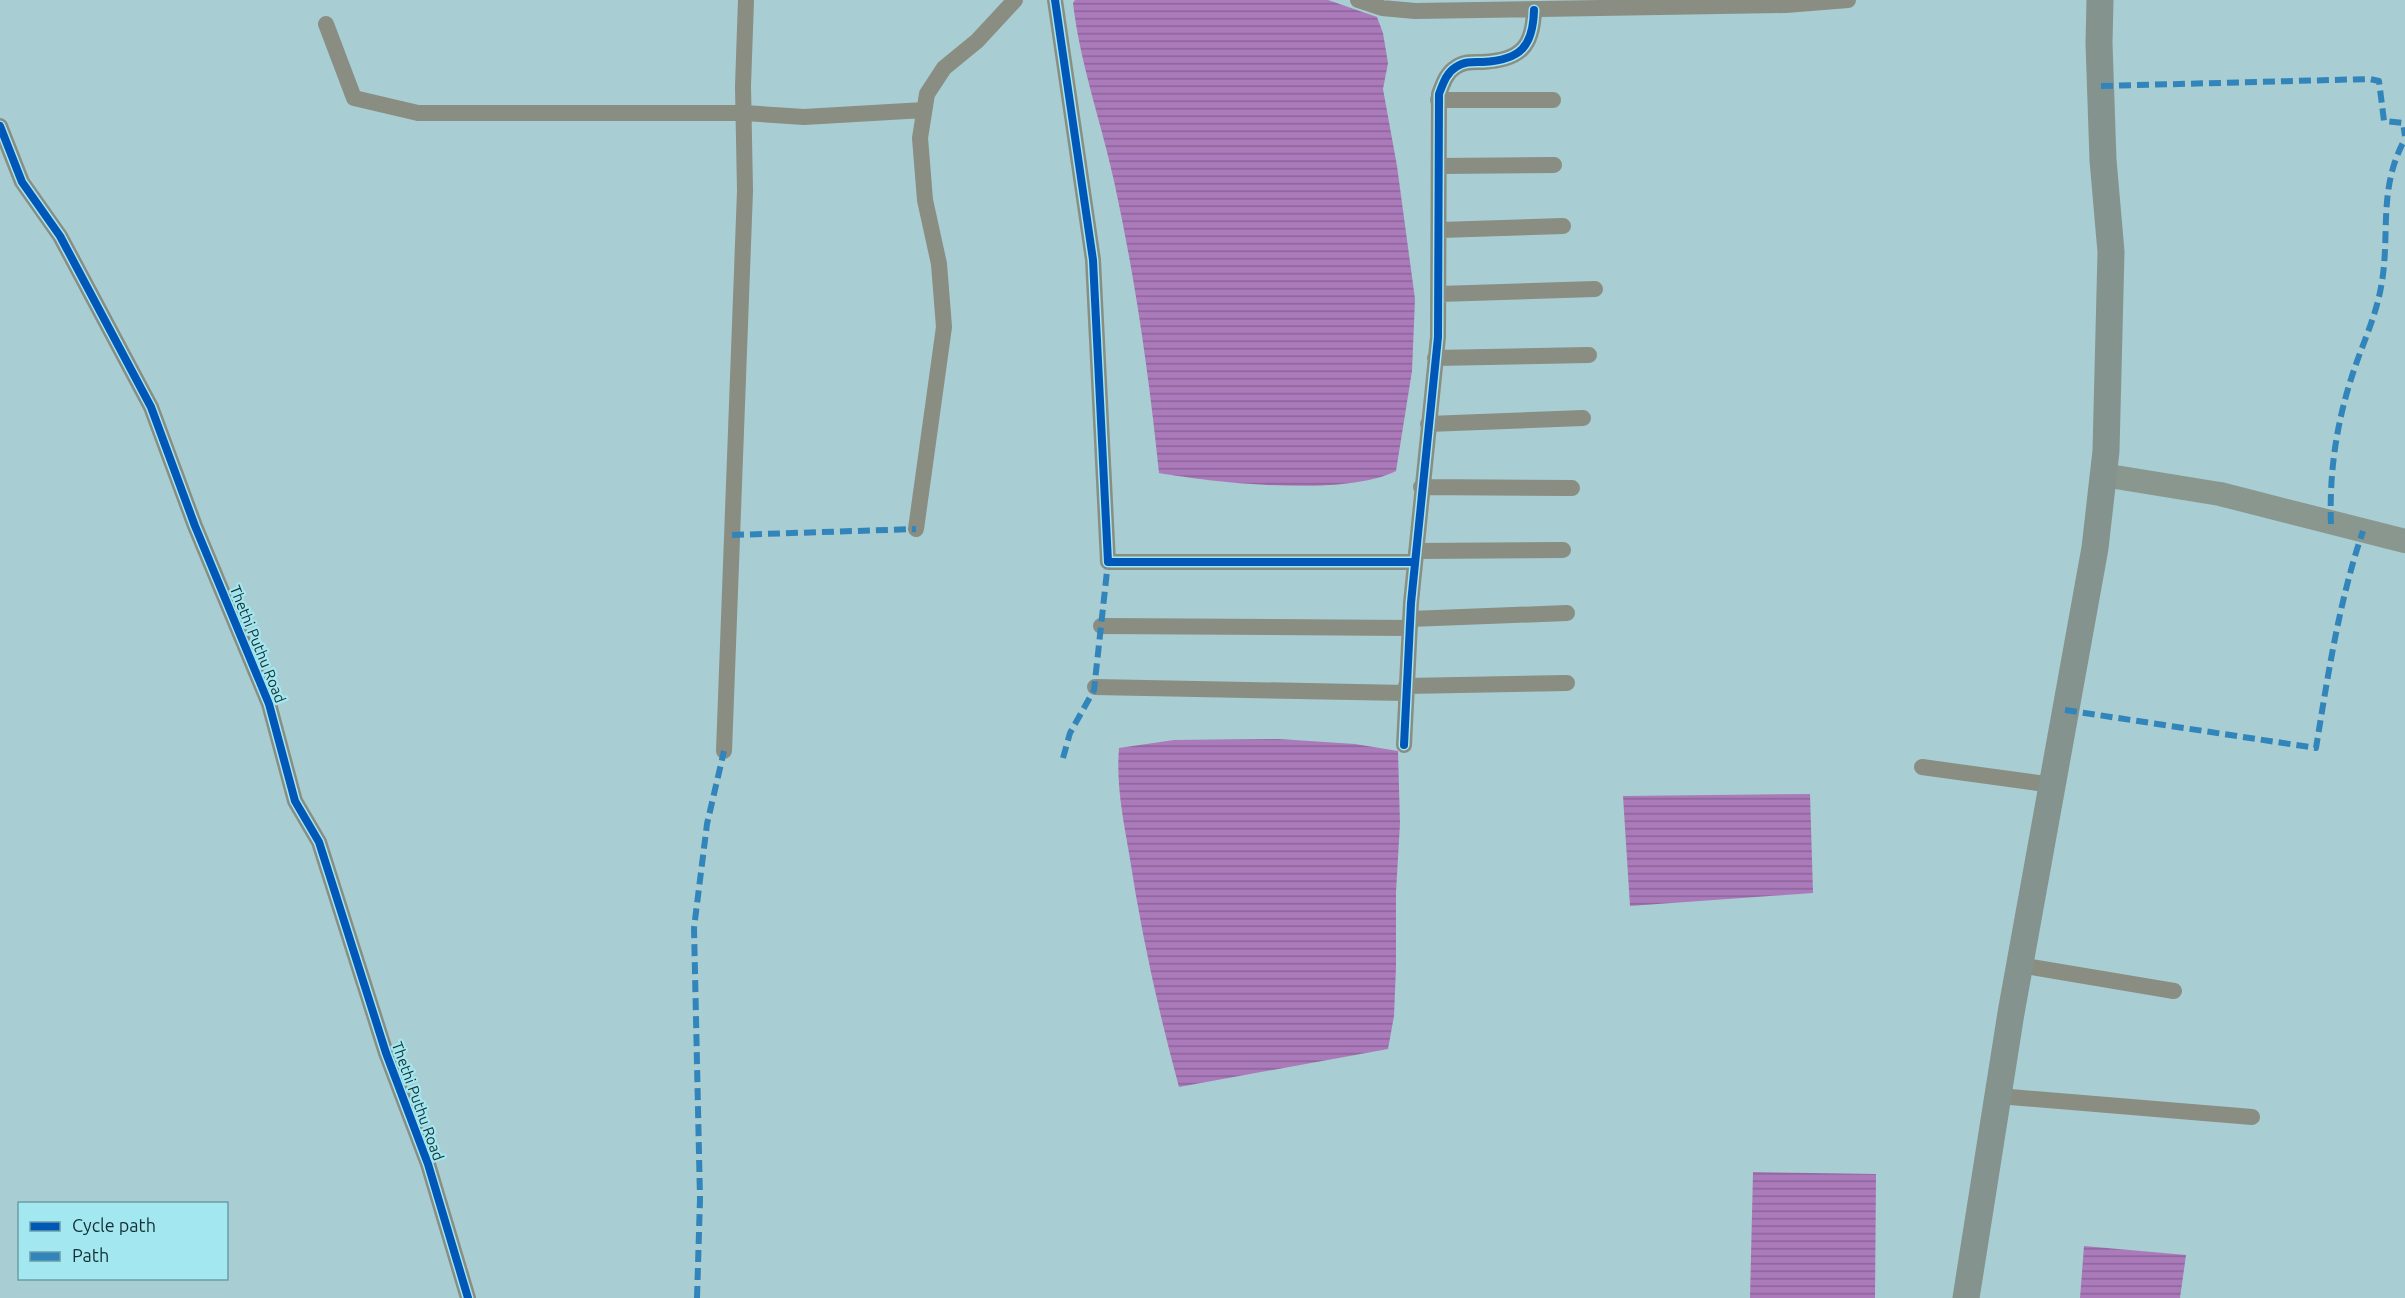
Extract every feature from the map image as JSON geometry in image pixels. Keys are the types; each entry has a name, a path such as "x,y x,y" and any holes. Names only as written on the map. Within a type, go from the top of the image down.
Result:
{"main road":[{"path":"1965,1298 2076,641 2095,548 2103,475 2110,338 2111,252 2103,160 2099,43 2100,0"}],"street":[{"path":"724,751 746,190 744,113 746,0"},
{"path":"916,529 944,327 939,264 925,200 920,138 924,110 927,94 944,68 977,41 1015,0"},
{"path":"1055,0 1093,260 1108,562 1415,556 1563,550"},
{"path":"1358,0 1382,8 1415,11 1502,5 1534,10 1645,3 1786,5 1848,0"},
{"path":"1404,745 1415,556 1435,358 1439,294 1438,100 1444,80 1455,67 1466,63 1504,58 1524,49 1532,35 1534,10"},
{"path":"326,24 354,98 418,113 744,113 804,117 924,110"},
{"path":"1438,100 1553,100"},
{"name":"Thethi Puthu Road","path":"0,126 22,182 60,236 151,407 195,526 269,704 295,801 319,842 386,1053 428,1164 468,1298"},
{"path":"1439,166 1554,165"},
{"path":"1440,230 1563,226"},
{"path":"1439,294 1594,289"},
{"path":"1435,358 1589,355"},
{"path":"1428,424 1583,418"},
{"path":"2103,475 2220,494 2404,538"},
{"path":"1421,487 1572,488"},
{"path":"1101,626 1410,623 1567,613"},
{"path":"1095,687 1406,689 1567,683"},
{"path":"1922,767 2053,785"},
{"path":"2020,965 2174,992"},
{"path":"1998,1096 2252,1117"}],"shaded area":[{"path":"1075,0 1328,0 1377,17 1383,33 1388,63 1383,89 1397,166 1415,299 1412,371 1396,471 1374,479 1314,486 1246,484 1159,473 1135,290 1122,217 1076,26 1073,3"},
{"path":"1279,739 1355,744 1398,751 1400,823 1396,892 1396,966 1394,1016 1388,1049 1179,1087 1157,1000 1139,912 1121,801 1118,775 1119,748 1174,740"},
{"path":"1810,794 1813,893 1630,906 1623,796"},
{"path":"1753,1172 1876,1174 1875,1298 1750,1298"},
{"path":"2084,1246 2186,1255 2180,1298 2080,1298"}],"marked path":[{"path":"2101,86 2370,79 2379,81 2384,121 2403,123 2405,136"},
{"path":"2331,524 2331,485 2335,446 2348,389 2379,298 2384,268 2386,213 2391,176 2405,139"},
{"path":"732,535 916,529"},
{"path":"2065,710 2316,748 2341,611 2363,531"},
{"path":"1063,758 1070,733 1094,690 1108,562"},
{"path":"697,1298 700,1199 694,928 707,824 724,751"}],"cycle path":[{"path":"1055,0 1093,260 1108,562 1415,562"},
{"path":"1404,745 1411,603 1438,337 1439,94 1447,76 1459,65 1469,62 1496,61 1516,54 1522,49 1531,33 1534,10"},
{"path":"0,126 22,182 60,236 151,407 195,526 269,704 295,801 319,842 386,1053 428,1164 468,1298"}]}
